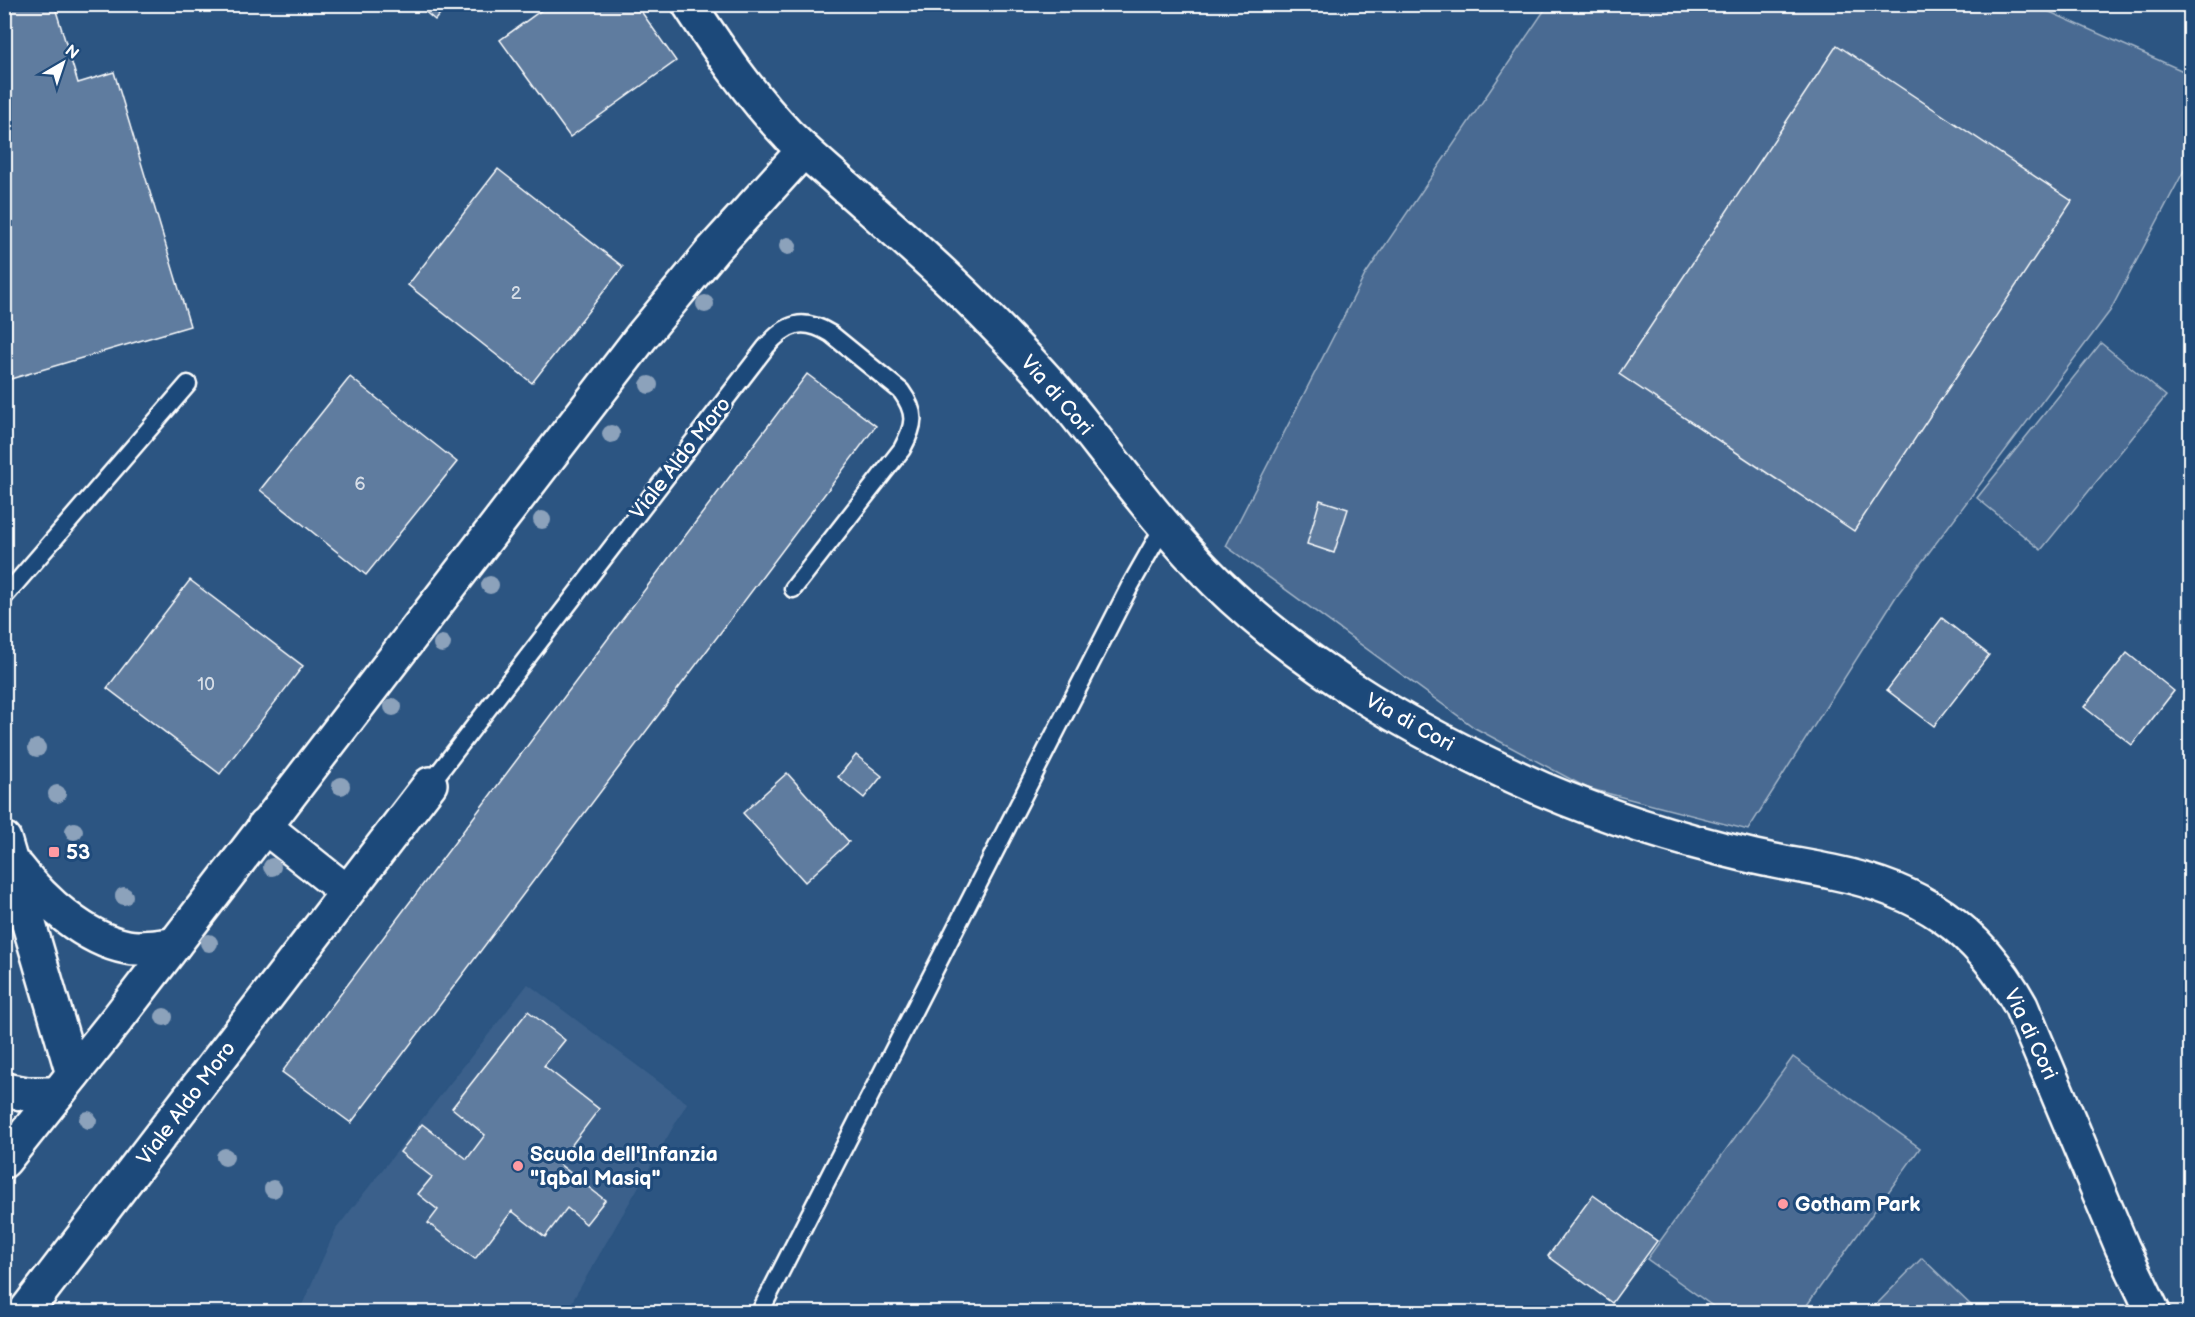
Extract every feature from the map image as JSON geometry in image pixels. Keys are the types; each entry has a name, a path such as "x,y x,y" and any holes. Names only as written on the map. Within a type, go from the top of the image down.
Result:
{"street":[{"name":"Via di Cori","path":"689,4 736,74 770,115 804,150 955,285 1018,349 1076,413 1164,526 1217,582 1273,631 1372,702 1435,738 1544,789 1596,810 1723,849 1874,882 1915,898 1949,919 1980,948 2002,974 2021,1006 2126,1256 2153,1312"},
{"path":"4,1161 174,945 642,336 713,250 804,150"},
{"name":"Viale Aldo Moro","path":"25,1312 430,784"},
{"path":"264,826 347,892"},
{"path":"8,848 28,880 50,903 92,932 128,947 174,945"},
{"path":"8,848 65,1084"},
{"path":"4,1090 27,1094 65,1084"}],"lane":[{"name":"Viale Aldo Moro","path":"430,784 766,347 784,329 807,324 820,327 831,334 900,391 913,411 913,425 902,448 793,589"},
{"path":"4,597 188,384"},
{"path":"760,1312 1130,586 1164,526"}],"shaded area":[{"path":"1548,5 2034,5 2190,74 2190,159 2110,311 1897,595 1748,830 1587,788 1475,728 1226,546 1365,275"},
{"path":"2101,343 2166,396 2041,550 1977,498"},
{"name":"Scuola dell'Infanzia \"Iqbal Masiq\"","path":"528,984 687,1103 566,1312 299,1312 336,1229"},
{"name":"Gotham Park","path":"1793,1057 1920,1148 1802,1312 1721,1312 1647,1259"},
{"name":"Gotham Park","path":"1922,1258 1978,1312 1869,1312"}],"building":[{"path":"15,4 54,4 78,83 114,72 190,326 4,381 4,8"},
{"path":"416,4 448,4 435,20"},
{"path":"550,4 636,4 676,61 570,137 500,40"},
{"path":"1837,45 2072,201 1854,531 1619,374"},
{"path":"498,169 623,267 532,383 408,285"},
{"path":"807,374 876,426 351,1123 282,1072"},
{"path":"350,377 457,462 366,575 260,490"},
{"path":"1320,500 1348,509 1334,553 1307,544"},
{"path":"190,580 303,666 220,774 107,688"},
{"path":"1942,618 1989,655 1934,726 1887,690"},
{"path":"2127,653 2174,691 2132,745 2084,707"},
{"path":"856,755 882,776 864,798 838,777"},
{"path":"787,773 849,842 805,882 743,813"},
{"path":"528,1011 565,1040 544,1066 599,1109 558,1163 605,1200 586,1224 567,1208 545,1237 512,1211 475,1259 428,1223 438,1210 418,1194 432,1177 400,1152 422,1124 467,1159 485,1135 452,1108"},
{"path":"1593,1195 1657,1241 1612,1303 1548,1256"}],"place":[{"name":"53","path":"54,852"},
{"name":"Scuola dell'Infanzia \"Iqbal Masiq\"","path":"518,1166"},
{"name":"Gotham Park","path":"1783,1204"}]}
